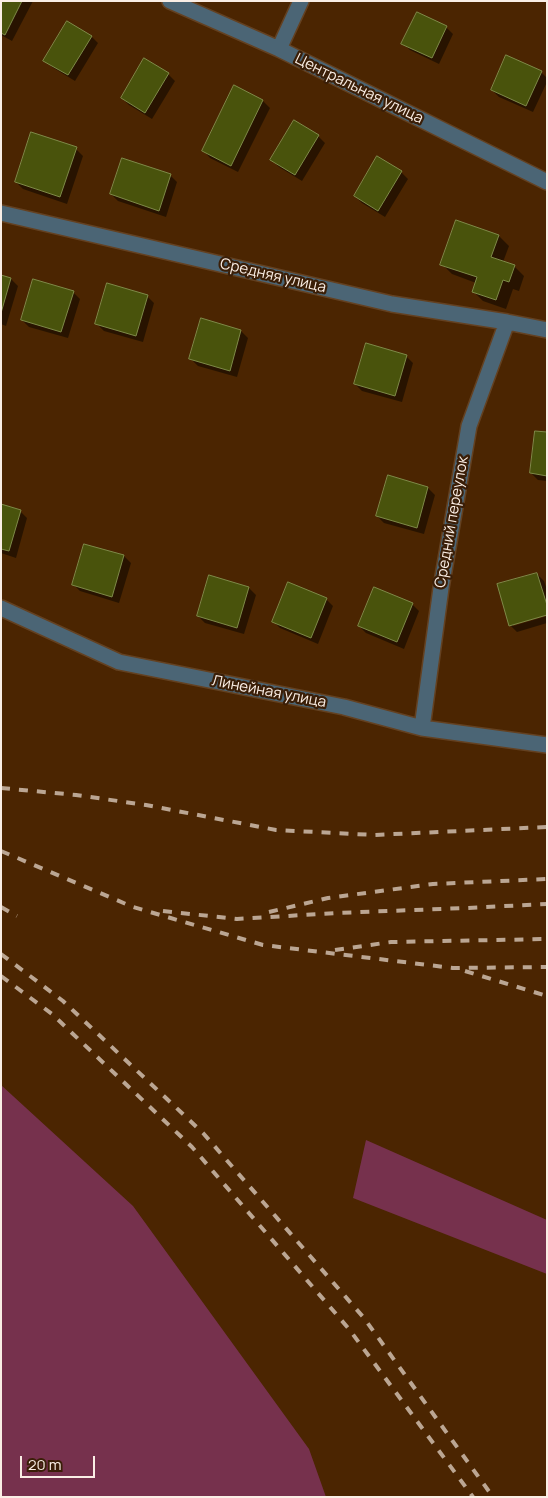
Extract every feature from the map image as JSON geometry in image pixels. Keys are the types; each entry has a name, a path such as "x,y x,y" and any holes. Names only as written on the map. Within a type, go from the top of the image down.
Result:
{"street":[{"name":"Центральная улица","path":"170,1 279,49 547,182"},
{"path":"279,49 301,1"},
{"name":"Средняя улица","path":"1,213 392,304 547,330"},
{"name":"Средний переулок","path":"422,728 441,588 469,426 507,322"},
{"name":"Линейная улица","path":"1,608 118,662 344,707 422,728 547,745"}],"shaded area":[{"path":"1,1085 133,1206 309,1449 326,1497 1,1497"},
{"path":"366,1140 547,1220 547,1274 353,1198"}],"building":[{"path":"1,1 22,1 5,35 1,33"},
{"path":"417,12 447,26 432,58 401,44"},
{"path":"67,21 92,36 68,75 43,61"},
{"path":"506,55 542,71 526,106 491,90"},
{"path":"144,58 169,73 145,113 121,98"},
{"path":"234,85 263,100 231,166 202,151"},
{"path":"294,120 319,135 295,175 270,160"},
{"path":"31,132 77,147 60,197 15,182"},
{"path":"377,156 402,171 378,211 354,196"},
{"path":"122,158 171,174 159,211 110,194"},
{"path":"456,220 499,235 491,257 515,265 509,282 503,280 496,300 472,292 477,277 440,265"},
{"path":"1,275 11,278 1,313"},
{"path":"33,279 74,291 61,332 21,320"},
{"path":"107,283 148,295 136,336 95,324"},
{"path":"201,318 241,330 230,371 189,359"},
{"path":"366,343 407,355 395,396 354,384"},
{"path":"535,431 547,432 547,476 530,473"},
{"path":"388,475 428,487 417,528 376,516"},
{"path":"1,504 21,510 9,551 1,549"},
{"path":"84,544 124,555 112,597 72,585"},
{"path":"537,573 547,605 547,615 509,626 497,584"},
{"path":"209,575 249,587 237,628 197,616"},
{"path":"288,582 327,598 311,638 272,622"},
{"path":"374,587 413,603 397,642 358,626"}],"railway":[{"path":"1,788 76,795 146,805 276,830 374,835 547,827"},
{"path":"1,851 133,907 263,945 453,968 547,967"},
{"path":"269,912 328,898 433,884 547,879"},
{"path":"163,911 237,919 547,904"},
{"path":"1,907 17,916"},
{"path":"335,950 391,942 547,939"},
{"path":"1,954 63,1001 203,1133 364,1318 493,1497"},
{"path":"465,971 547,996"},
{"path":"1,976 52,1014 192,1147 349,1329 473,1497"}]}
